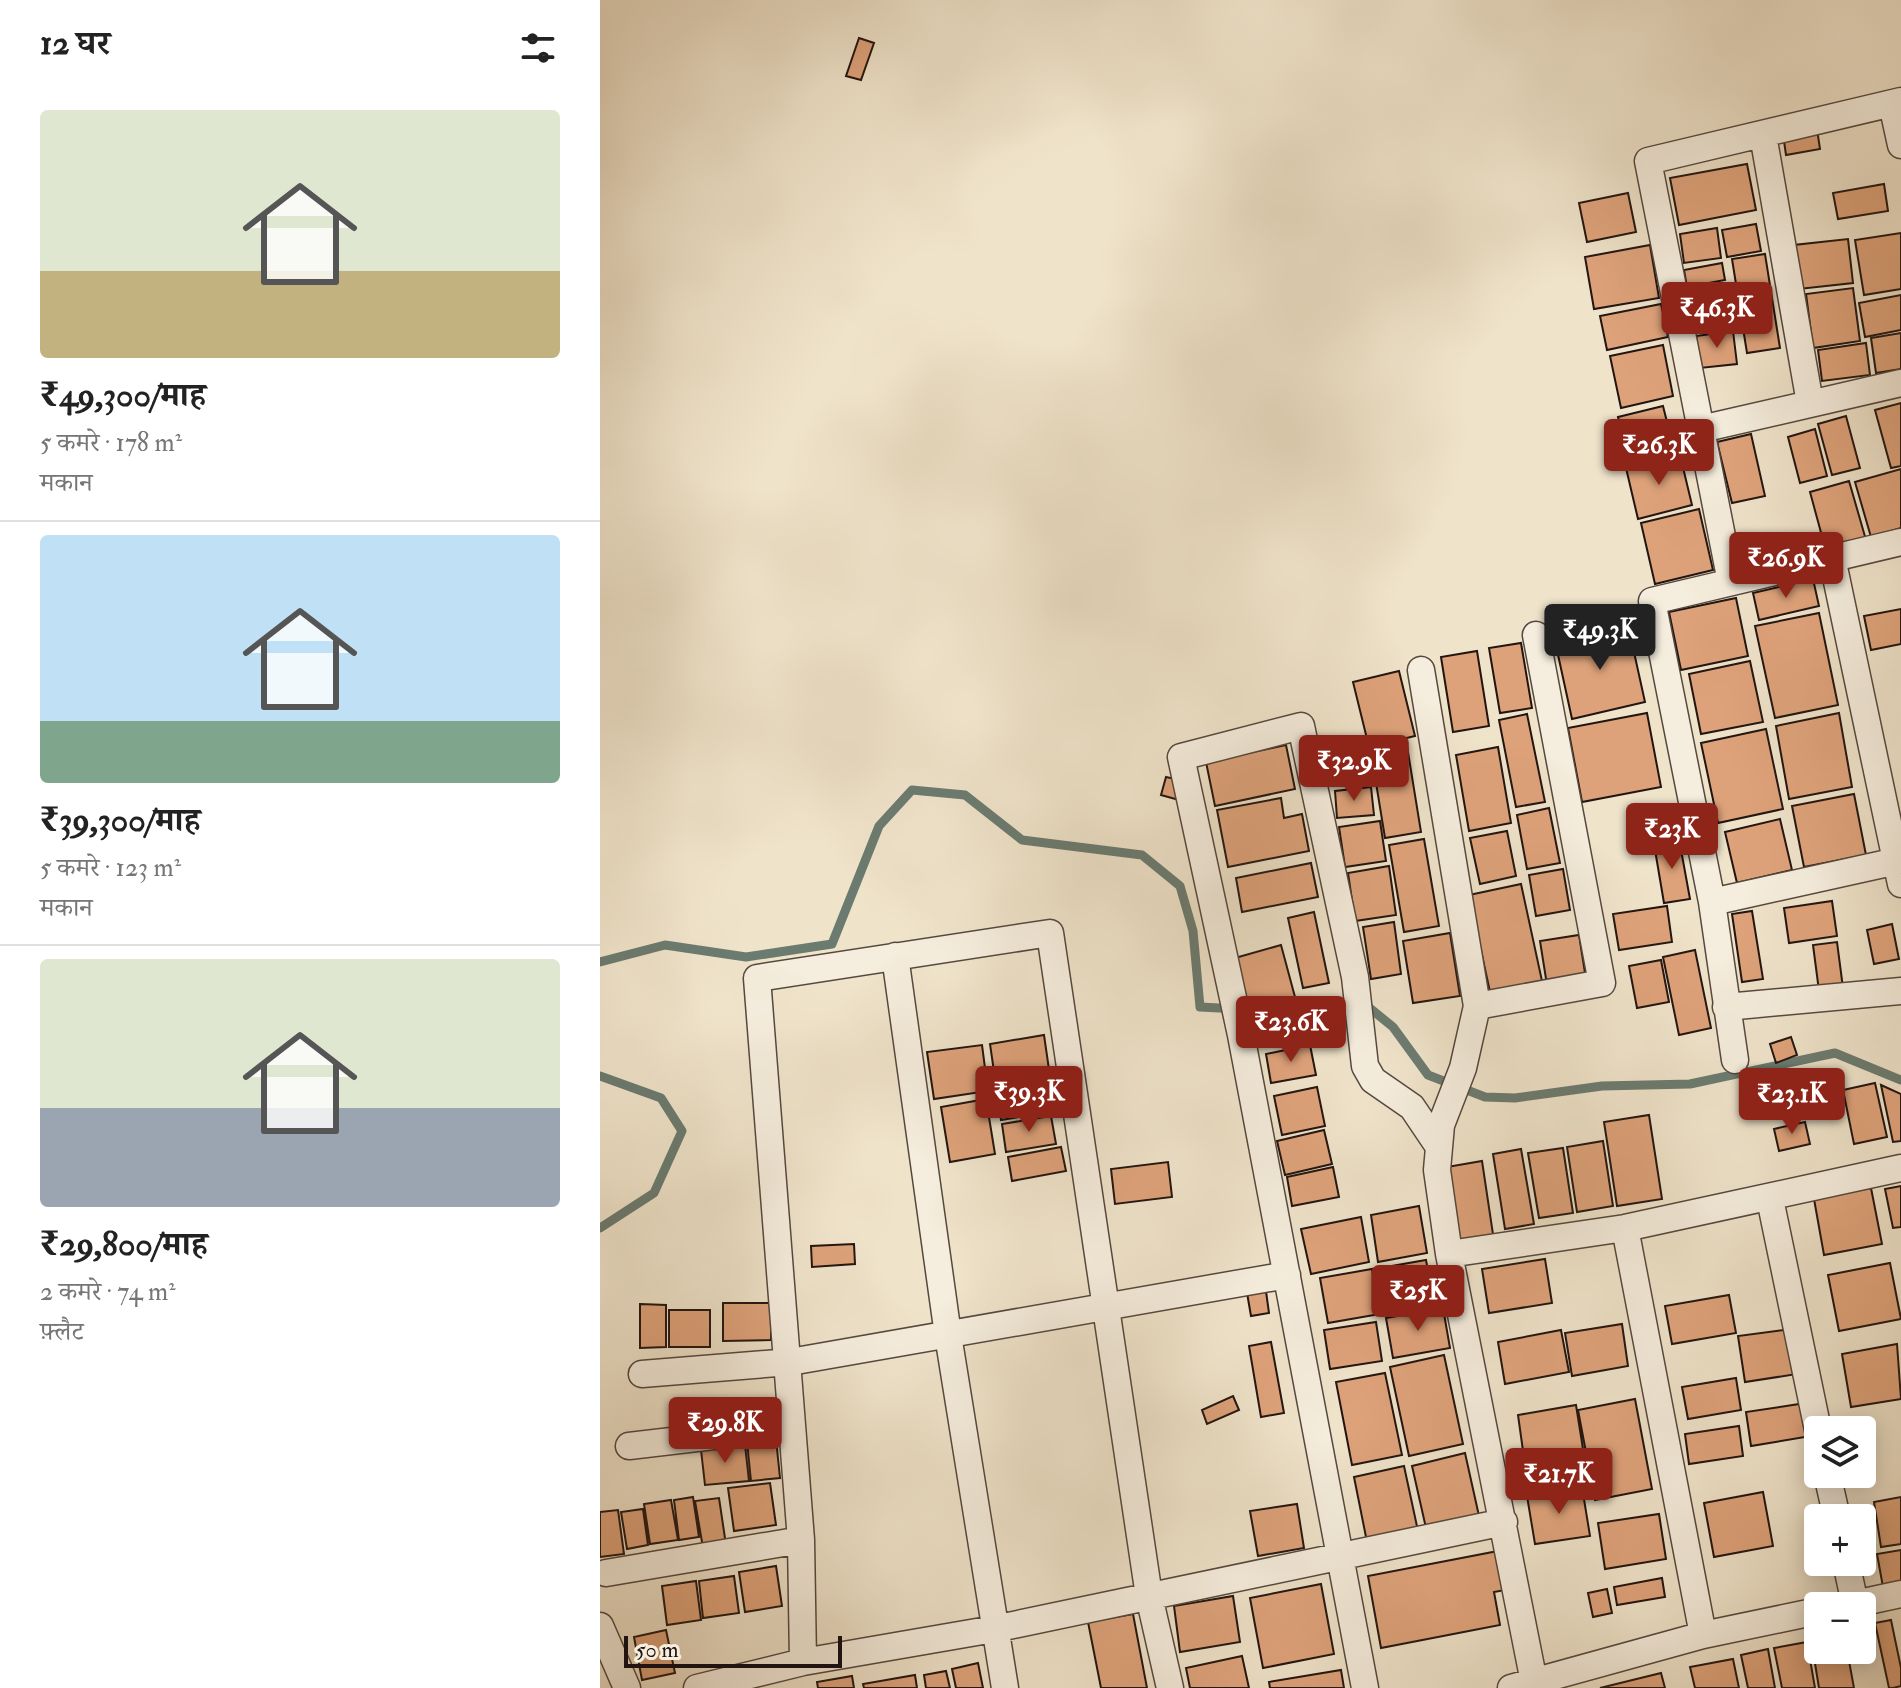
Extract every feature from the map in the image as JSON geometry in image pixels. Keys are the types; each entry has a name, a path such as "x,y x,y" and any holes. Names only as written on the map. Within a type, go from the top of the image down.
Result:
{"street":[{"path":"1731,582 1648,161 1896,102 1901,145"},
{"path":"1763,135 1810,403"},
{"path":"1701,429 1901,383"},
{"path":"1735,1060 1712,902 1652,601 1901,542"},
{"path":"1712,902 1899,873 1832,558"},
{"path":"1477,1006 1602,983 1536,635"},
{"path":"1421,670 1477,1006 1463,1068 1440,1136 1437,1170 1449,1254 1504,1522 1522,1685 1703,1635 1804,1614"},
{"path":"1365,1688 1241,1035 1181,757 1301,726 1355,977 1368,1073 1412,1107 1440,1136"},
{"path":"803,1662 801,1540 791,1427 790,1362 757,978 1050,933 1149,1596 1170,1688"},
{"path":"895,956 948,1335 1005,1688"},
{"path":"1726,1007 1901,991"},
{"path":"1449,1254 1625,1228 1770,1199 1901,1168"},
{"path":"1770,1199 1815,1416"},
{"path":"1625,1228 1703,1635"},
{"path":"642,1374 790,1362 1287,1275"},
{"path":"629,1446 791,1427"},
{"path":"697,1688 736,1684 803,1662 994,1629 1504,1522"},
{"path":"606,1573 801,1540"},
{"path":"1876,1599 1901,1594"},
{"path":"600,1626 627,1688"}],"building":[{"path":"859,38 874,43 861,80 846,76"},
{"path":"1817,129 1820,149 1786,155 1783,134"},
{"path":"1747,164 1756,210 1679,225 1670,178"},
{"path":"1884,184 1888,211 1838,219 1833,193"},
{"path":"1628,193 1636,232 1587,242 1579,203"},
{"path":"1756,224 1761,251 1727,257 1722,230"},
{"path":"1717,228 1721,258 1684,263 1680,234"},
{"path":"1901,233 1901,289 1864,295 1855,240"},
{"path":"1848,239 1853,283 1799,289 1794,245"},
{"path":"1650,245 1659,298 1594,309 1585,257"},
{"path":"1765,254 1780,348 1747,353 1732,259"},
{"path":"1722,263 1725,280 1687,287 1684,270"},
{"path":"1853,288 1860,341 1813,348 1806,294"},
{"path":"1901,295 1901,330 1865,337 1859,303"},
{"path":"1661,304 1668,337 1607,350 1600,316"},
{"path":"1733,331 1737,364 1700,368 1696,336"},
{"path":"1901,333 1901,369 1876,373 1871,338"},
{"path":"1866,343 1870,375 1822,381 1818,350"},
{"path":"1663,345 1673,396 1621,408 1610,356"},
{"path":"1901,403 1901,466 1891,468 1875,410"},
{"path":"1663,406 1674,450 1629,461 1618,417"},
{"path":"1846,416 1860,468 1832,475 1818,424"},
{"path":"1815,429 1827,476 1800,483 1788,437"},
{"path":"1751,434 1765,496 1732,503 1717,442"},
{"path":"1680,455 1692,505 1638,519 1626,468"},
{"path":"1901,469 1901,528 1871,537 1855,482"},
{"path":"1849,481 1866,540 1826,551 1810,492"},
{"path":"1699,509 1713,570 1655,584 1641,523"},
{"path":"1813,579 1819,606 1759,620 1753,593"},
{"path":"1736,598 1748,656 1681,670 1669,612"},
{"path":"1901,609 1901,644 1871,650 1864,616"},
{"path":"1819,613 1838,705 1775,718 1755,626"},
{"path":"1628,625 1645,702 1572,719 1555,641"},
{"path":"1521,643 1532,708 1500,713 1489,648"},
{"path":"1477,651 1489,726 1453,732 1441,657"},
{"path":"1750,661 1763,722 1701,734 1689,674"},
{"path":"1399,671 1415,736 1369,747 1353,682"},
{"path":"1647,713 1661,787 1582,802 1568,728"},
{"path":"1839,713 1852,787 1789,799 1776,726"},
{"path":"1527,714 1545,802 1516,807 1499,720"},
{"path":"1766,729 1783,809 1718,823 1701,743"},
{"path":"1286,745 1295,789 1215,806 1206,762"},
{"path":"1407,746 1421,832 1385,838 1371,752"},
{"path":"1498,747 1511,823 1469,831 1456,755"},
{"path":"1363,754 1367,780 1328,786 1325,760"},
{"path":"1166,777 1184,781 1179,800 1161,795"},
{"path":"1371,787 1374,815 1337,818 1335,791"},
{"path":"1854,794 1866,855 1804,867 1792,806"},
{"path":"1281,798 1284,818 1302,814 1309,851 1228,867 1217,810"},
{"path":"1549,808 1560,863 1527,869 1517,815"},
{"path":"1780,819 1792,870 1737,883 1725,832"},
{"path":"1380,821 1386,861 1345,867 1339,827"},
{"path":"1507,831 1516,876 1480,884 1470,838"},
{"path":"1424,839 1439,926 1404,932 1389,845"},
{"path":"1679,839 1690,899 1664,903 1654,844"},
{"path":"1311,863 1318,897 1242,912 1236,878"},
{"path":"1389,866 1396,915 1355,921 1348,873"},
{"path":"1563,869 1570,910 1536,916 1529,875"},
{"path":"1521,884 1542,981 1490,992 1469,895"},
{"path":"1832,901 1837,936 1789,943 1784,908"},
{"path":"1667,906 1672,942 1619,950 1613,914"},
{"path":"1752,911 1763,979 1742,982 1732,914"},
{"path":"1314,912 1329,983 1303,988 1288,918"},
{"path":"1394,922 1401,974 1371,979 1363,927"},
{"path":"1892,924 1899,959 1874,964 1867,930"},
{"path":"1450,933 1460,996 1413,1003 1403,941"},
{"path":"1579,935 1586,979 1547,985 1540,941"},
{"path":"1837,942 1843,988 1819,991 1813,945"},
{"path":"1281,945 1295,997 1248,1009 1235,958"},
{"path":"1695,950 1711,1028 1679,1035 1663,957"},
{"path":"1661,960 1669,1002 1637,1008 1629,966"},
{"path":"1044,1035 1055,1111 1001,1120 990,1044"},
{"path":"1791,1037 1797,1055 1776,1063 1770,1044"},
{"path":"982,1045 988,1091 934,1099 927,1052"},
{"path":"1310,1045 1316,1075 1271,1083 1266,1054"},
{"path":"1875,1083 1887,1137 1854,1144 1843,1090"},
{"path":"1881,1085 1901,1094 1901,1141 1893,1142"},
{"path":"1317,1087 1325,1126 1282,1135 1274,1096"},
{"path":"986,1099 995,1154 950,1162 941,1107"},
{"path":"1649,1115 1662,1199 1617,1206 1604,1122"},
{"path":"1051,1116 1056,1144 1006,1152 1002,1124"},
{"path":"1805,1122 1810,1144 1779,1151 1774,1129"},
{"path":"1324,1130 1332,1164 1285,1175 1277,1141"},
{"path":"1603,1141 1613,1206 1577,1212 1567,1147"},
{"path":"1061,1147 1066,1171 1012,1181 1008,1157"},
{"path":"1563,1148 1573,1213 1539,1218 1528,1153"},
{"path":"1521,1149 1534,1224 1505,1229 1493,1154"},
{"path":"1482,1161 1494,1241 1459,1246 1447,1167"},
{"path":"1168,1162 1172,1197 1115,1204 1111,1169"},
{"path":"1333,1167 1339,1197 1292,1206 1287,1177"},
{"path":"1901,1186 1901,1227 1893,1228 1885,1189"},
{"path":"1871,1188 1882,1244 1824,1255 1814,1199"},
{"path":"1419,1206 1427,1253 1378,1262 1371,1215"},
{"path":"1361,1217 1369,1262 1311,1274 1301,1229"},
{"path":"854,1244 855,1264 812,1267 811,1246"},
{"path":"1545,1259 1552,1303 1489,1313 1482,1269"},
{"path":"1426,1260 1434,1304 1388,1312 1380,1268"},
{"path":"1890,1263 1901,1319 1839,1331 1828,1275"},
{"path":"1372,1269 1380,1314 1328,1323 1320,1278"},
{"path":"1265,1284 1269,1313 1251,1316 1246,1287"},
{"path":"1729,1295 1736,1333 1672,1344 1665,1306"},
{"path":"723,1303 771,1303 771,1340 723,1341"},
{"path":"640,1304 666,1305 666,1347 640,1348"},
{"path":"1443,1308 1450,1348 1393,1358 1386,1318"},
{"path":"669,1310 710,1310 710,1347 669,1347"},
{"path":"1376,1322 1382,1361 1330,1369 1324,1330"},
{"path":"1622,1324 1628,1366 1572,1376 1565,1333"},
{"path":"1791,1329 1797,1374 1745,1382 1738,1336"},
{"path":"1561,1330 1569,1372 1505,1384 1498,1342"},
{"path":"1271,1342 1284,1413 1261,1417 1249,1346"},
{"path":"1897,1344 1901,1399 1851,1407 1842,1354"},
{"path":"1444,1355 1463,1444 1409,1456 1390,1367"},
{"path":"1385,1373 1402,1455 1352,1465 1336,1382"},
{"path":"1736,1378 1741,1410 1688,1419 1682,1387"},
{"path":"1233,1396 1239,1410 1207,1424 1202,1410"},
{"path":"1635,1399 1652,1489 1595,1500 1578,1410"},
{"path":"1806,1403 1808,1416 1804,1416 1804,1437 1751,1446 1746,1412"},
{"path":"1576,1405 1583,1449 1524,1458 1518,1415"},
{"path":"1739,1426 1743,1456 1689,1464 1685,1434"},
{"path":"776,1439 780,1478 751,1481 747,1442"},
{"path":"745,1445 749,1481 705,1485 701,1450"},
{"path":"1465,1453 1479,1516 1426,1528 1412,1466"},
{"path":"1404,1466 1418,1531 1367,1542 1354,1477"},
{"path":"770,1483 776,1525 734,1531 728,1488"},
{"path":"1582,1487 1590,1536 1535,1544 1527,1496"},
{"path":"1763,1492 1773,1546 1714,1557 1704,1503"},
{"path":"693,1497 699,1537 679,1540 674,1500"},
{"path":"1901,1497 1901,1544 1881,1547 1874,1502"},
{"path":"719,1498 726,1545 703,1548 695,1501"},
{"path":"671,1500 678,1540 650,1544 644,1504"},
{"path":"1297,1504 1304,1548 1258,1556 1250,1511"},
{"path":"643,1509 648,1545 627,1549 621,1512"},
{"path":"618,1510 624,1554 600,1557 600,1512"},
{"path":"1659,1514 1666,1559 1605,1569 1598,1523"},
{"path":"1901,1550 1901,1584 1883,1587 1877,1554"},
{"path":"1498,1551 1505,1590 1494,1592 1500,1625 1381,1648 1368,1576"},
{"path":"776,1566 782,1606 745,1612 739,1572"},
{"path":"734,1576 739,1613 703,1618 699,1581"},
{"path":"1662,1578 1665,1597 1617,1605 1614,1587"},
{"path":"696,1581 701,1620 667,1625 662,1586"},
{"path":"1321,1584 1334,1654 1263,1668 1250,1598"},
{"path":"1607,1589 1612,1613 1593,1617 1588,1593"},
{"path":"1233,1596 1240,1642 1180,1652 1174,1606"},
{"path":"1133,1614 1147,1688 1101,1688 1088,1622"},
{"path":"1891,1620 1901,1668 1901,1686 1889,1688 1876,1623"},
{"path":"666,1630 675,1673 642,1680 634,1637"},
{"path":"1804,1643 1804,1664 1811,1664 1815,1688 1782,1688 1774,1648"},
{"path":"1768,1649 1775,1688 1748,1688 1741,1655"},
{"path":"1242,1656 1249,1688 1190,1688 1186,1668"},
{"path":"1733,1659 1739,1688 1695,1688 1690,1667"},
{"path":"978,1663 983,1688 956,1688 952,1669"},
{"path":"1815,1664 1850,1664 1854,1688 1819,1688"},
{"path":"1341,1670 1344,1688 1270,1688 1269,1682"},
{"path":"946,1671 950,1688 926,1688 924,1675"},
{"path":"1661,1673 1665,1688 1600,1688"},
{"path":"915,1675 917,1688 864,1688 863,1684"},
{"path":"852,1676 854,1688 818,1688 817,1682"}],"waterway":[{"path":"600,962 665,945 746,957 832,944 879,826 912,790 965,795 1022,840 1142,855 1180,886 1193,931 1200,1007 1298,1012 1366,1005 1393,1027 1428,1075 1485,1097 1515,1098 1602,1086 1690,1084 1835,1053 1901,1080"},
{"path":"600,1076 661,1098 682,1131 654,1193 600,1228"}]}
